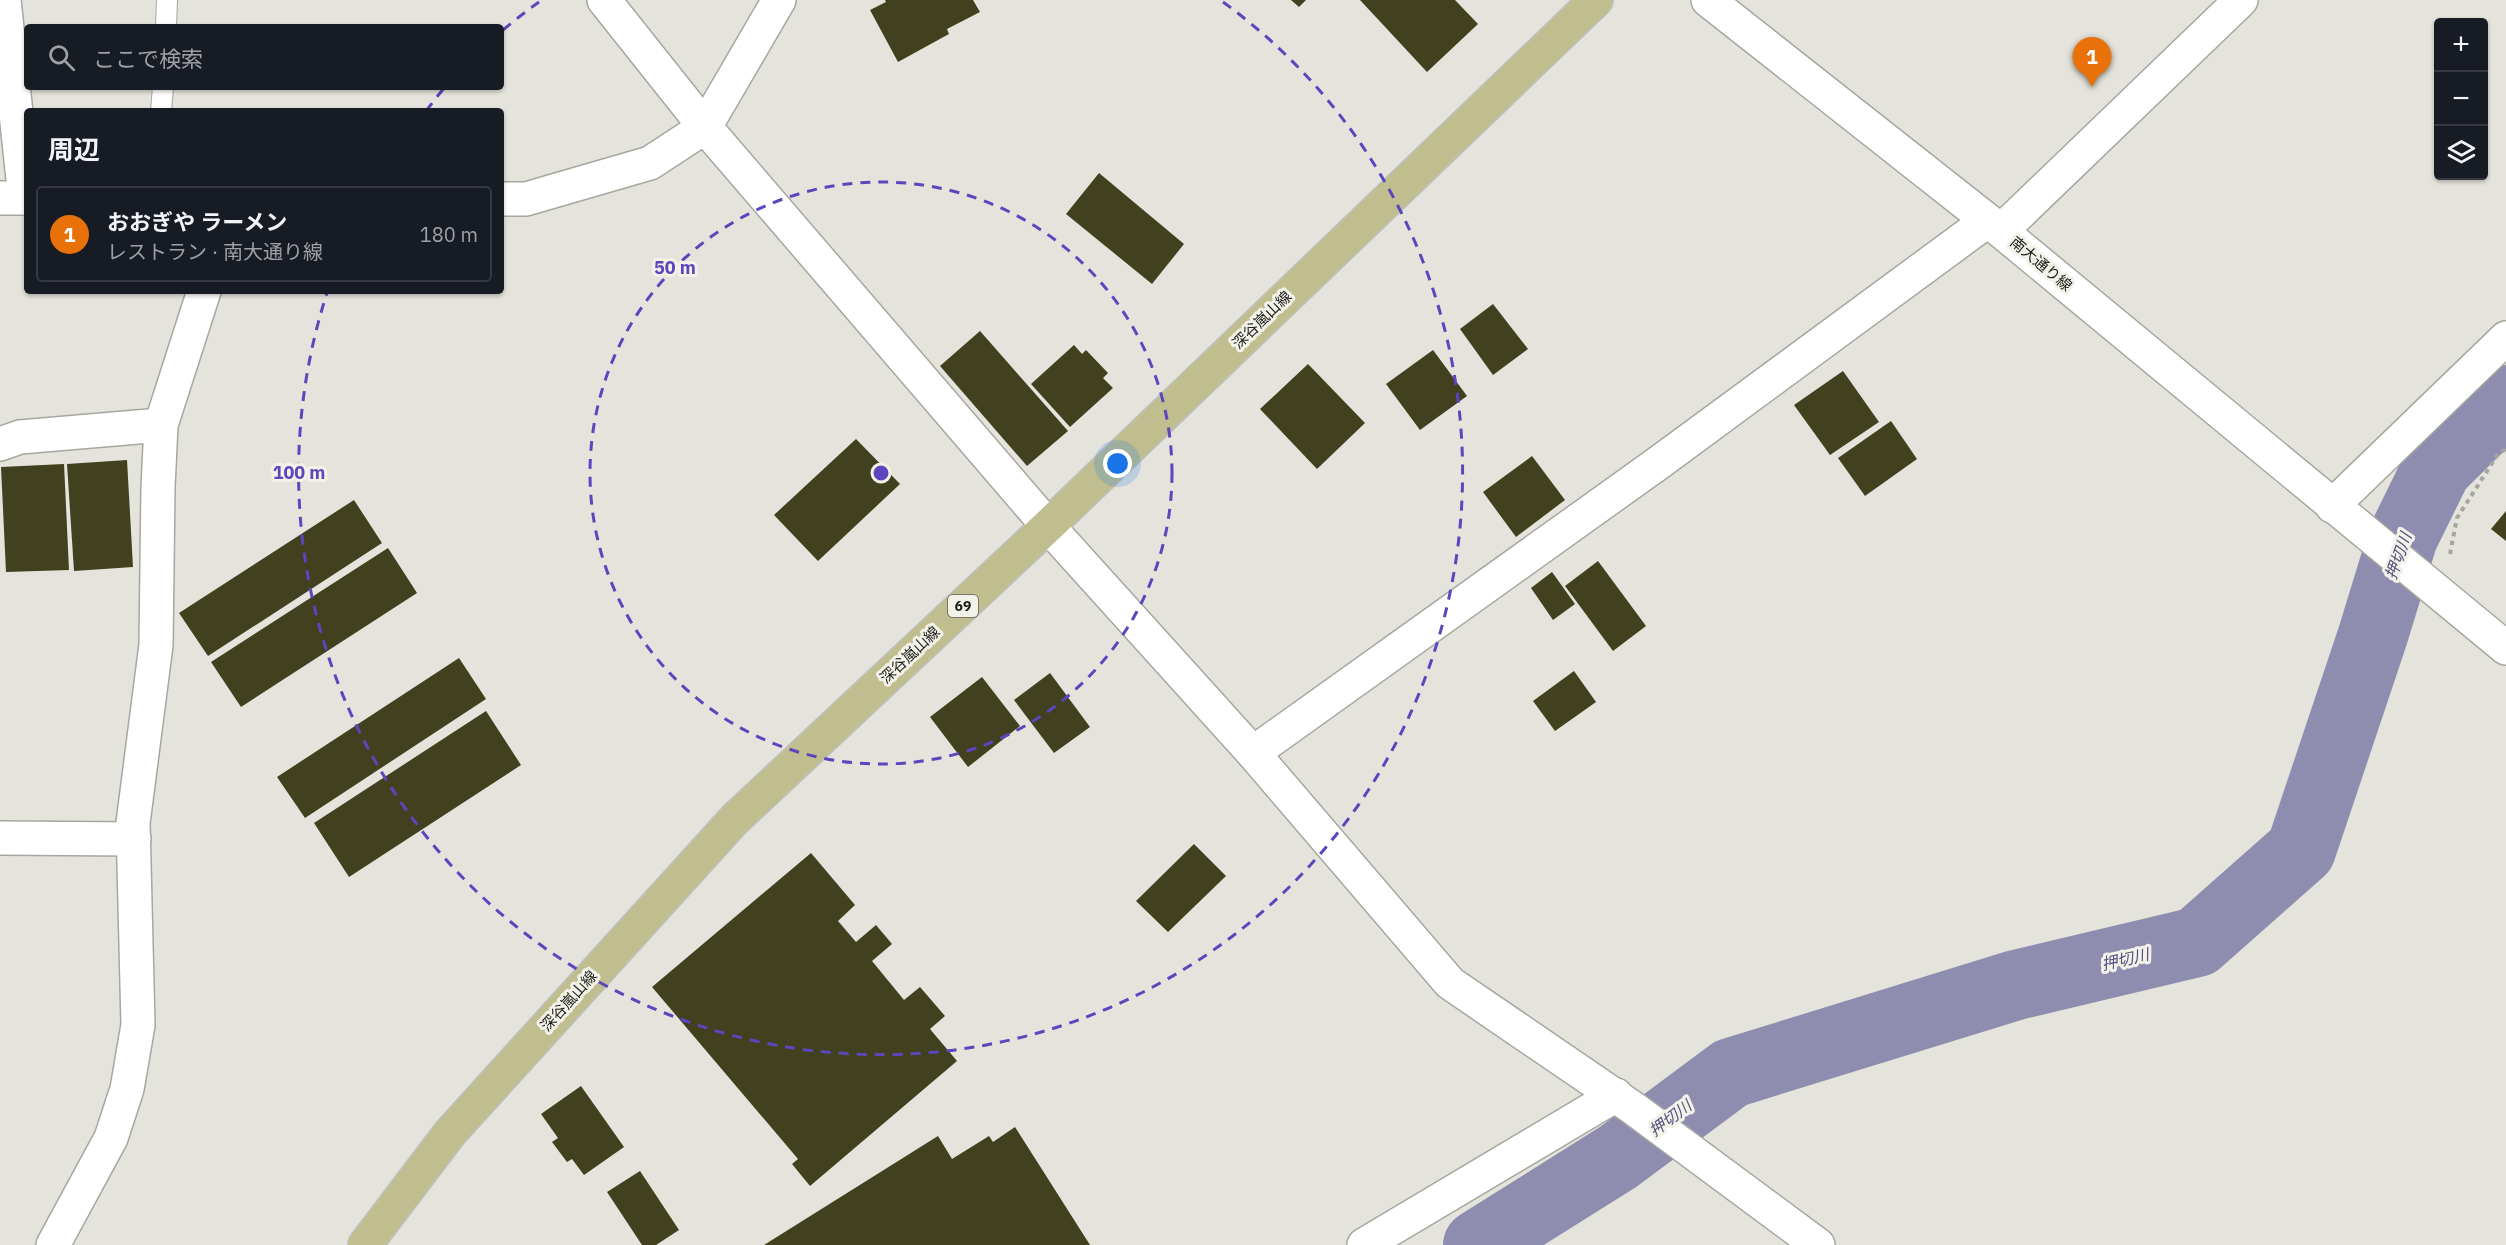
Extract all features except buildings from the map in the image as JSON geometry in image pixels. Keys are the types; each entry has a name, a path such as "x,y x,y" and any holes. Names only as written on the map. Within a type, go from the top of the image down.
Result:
{"main road":[{"name":"深谷嵐山線","path":"365,1245 450,1133 734,820 1048,526 1596,0"}],"street":[{"path":"4,0 17,198"},
{"path":"604,0 705,127 1048,526 1252,753 1450,983 1624,1102 1818,1245"},
{"path":"504,199 526,199 650,163 705,127 779,0"},
{"name":"南大通り線","path":"1708,0 1994,226 2434,589"},
{"path":"1252,753 1994,226 2241,0"},
{"path":"53,1245 111,1138 127,1089 138,1025 133,823 156,645 161,425 203,294"},
{"path":"2332,506 2506,338"},
{"path":"0,444 21,437 161,425"},
{"path":"2434,589 2506,648"},
{"path":"0,838 134,839"},
{"path":"1364,1245 1624,1102"}],"lane":[{"path":"166,24 167,0"},
{"path":"161,108 163,90"}],"path":[{"path":"2434,589 2457,518 2498,454 2506,448"}],"waterway":[{"name":"押切川","path":"1478,1245 1618,1157 1731,1073 2016,985 2197,942 2301,850 2373,635 2403,537 2437,468 2506,400"}],"place":[{"name":"おおぎや ラーメン","path":"2092,87"}]}
